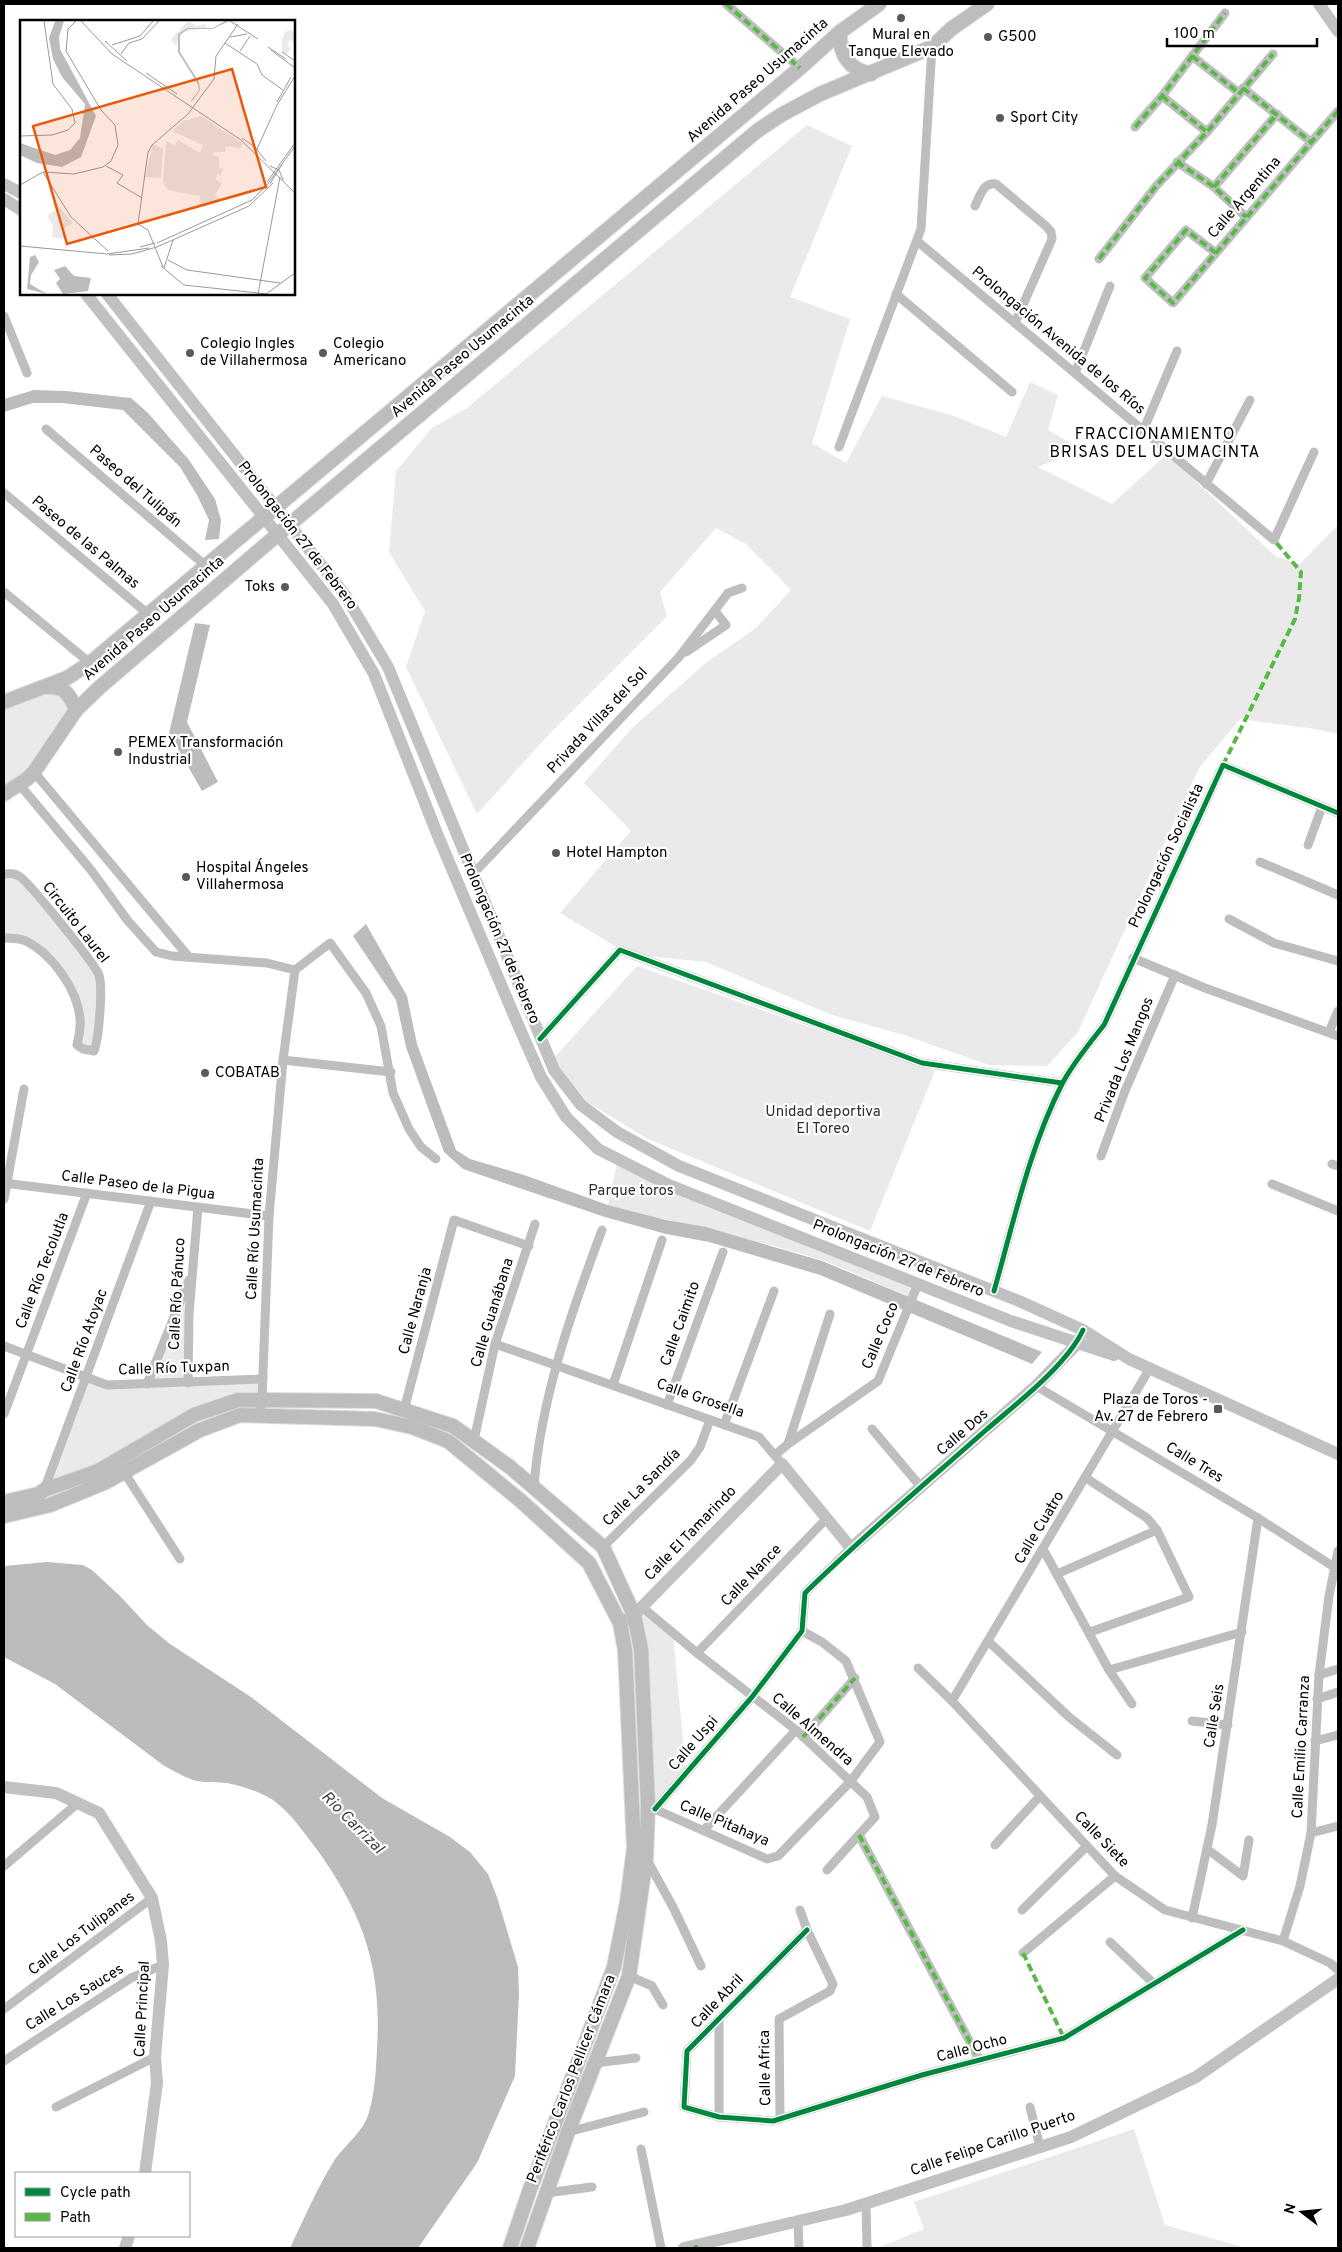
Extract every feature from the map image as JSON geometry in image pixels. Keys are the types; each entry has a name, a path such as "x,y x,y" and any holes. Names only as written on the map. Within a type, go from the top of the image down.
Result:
{"main road":[{"name":"Avenida Paseo Usumacinta","path":"6,698 44,687 73,675 90,663 800,68 868,8 879,4"},
{"name":"Avenida Paseo Usumacinta","path":"4,794 34,772 76,710 100,687 277,535 757,131 781,115 820,94 856,78 872,74 932,47 952,29 987,4"},
{"path":"1319,4 1338,31"},
{"path":"840,32 842,52 849,63 860,72 872,74"},
{"path":"4,184 20,192"},
{"path":"4,199 20,209"},
{"name":"Prolongación 27 de Febrero","path":"87,295 333,604 374,674 438,836 519,1028 541,1077 566,1117 598,1149 669,1185 1011,1321 1077,1344 1129,1359"},
{"name":"Prolongación 27 de Febrero","path":"108,295 345,595 388,668 540,1039 554,1070 581,1105 617,1132 679,1166 994,1291 1083,1330 1129,1359"},
{"path":"44,687 55,687 64,690 71,698 76,710"},
{"name":"Calle Dos","path":"851,1548 1036,1386 1077,1344 1083,1330"},
{"path":"1129,1359 1338,1454"},
{"name":"Periférico Carlos Pellicer Cámara","path":"4,1502 40,1494 44,1490 98,1471 194,1414 238,1400 376,1401 453,1426 534,1486 603,1547 638,1611 652,1807 629,1976 568,2132 527,2248"},
{"name":"Periférico Carlos Pellicer Cámara","path":"4,1516 50,1506 106,1482 200,1430 240,1415 375,1420 412,1427 448,1441 521,1501 590,1563 620,1623 625,1650 634,1848 627,1902 614,1966 528,2192 510,2248"},
{"name":"Calle El Tamarindo","path":"620,1623 638,1611 779,1460"},
{"name":"Calle Grosella","path":"779,1460 851,1548"},
{"name":"Calle Principal","path":"4,1787 56,1793 99,1813 152,1898 161,1941 163,1965 155,2057 158,2083 146,2172"},
{"name":"Calle Felipe Carillo Puerto","path":"692,2247 866,2204 1071,2137 1196,2077 1338,1979"}],"street":[{"path":"726,4 800,68"},
{"path":"1134,127 1162,96 1225,12"},
{"path":"840,447 921,230 932,47"},
{"path":"1099,259 1177,162 1207,132 1273,54"},
{"path":"1192,56 1277,114 1311,142"},
{"path":"1162,96 1207,132"},
{"name":"Calle Argentina","path":"1216,253 1186,230 1145,278 1173,303 1338,112"},
{"path":"1214,187 1277,114"},
{"path":"1177,162 1214,187 1246,217"},
{"path":"975,206 985,185 990,183 996,184 1051,232 1052,239 1015,323"},
{"name":"Prolongación Avenida de los Ríos","path":"917,241 1274,540 1314,452"},
{"path":"1075,373 1110,286"},
{"path":"896,294 1012,392"},
{"path":"4,316 8,339 28,373"},
{"path":"1143,431 1177,350"},
{"path":"1206,484 1250,400"},
{"name":"Paseo del Tulipán","path":"46,429 206,566"},
{"name":"Paseo de las Palmas","path":"4,493 148,614"},
{"name":"Privada Villas del Sol","path":"473,874 679,657 728,593 742,588"},
{"path":"4,592 90,663"},
{"path":"679,657 726,625 714,611"},
{"name":"Prolongación Socialista","path":"994,1291 1037,1142 1062,1083 1104,1025 1133,958 1223,765 1322,807"},
{"path":"34,772 188,956"},
{"path":"19,784 100,880 128,921 156,952 172,956 267,963 295,970 330,943 366,993 381,1026 394,1093 410,1129 421,1147 436,1159"},
{"path":"1308,845 1322,807 1338,812"},
{"path":"1260,862 1338,895"},
{"name":"Circuito Laurel","path":"4,874 12,873 24,881 66,929 99,974 100,1028 94,1051 83,1050 77,1044 80,1018 74,994 58,970 44,955 26,941 4,938"},
{"path":"1229,919 1274,943 1338,961"},
{"path":"540,1039 620,950 922,1063 1062,1083"},
{"path":"1133,958 1338,1036"},
{"name":"Calle Río Usumacinta","path":"260,1416 269,1216 283,1060 295,970"},
{"name":"Privada Los Mangos","path":"1101,1156 1175,975"},
{"path":"1329,1032 1338,1011"},
{"path":"283,1060 391,1072"},
{"path":"4,1200 5,1184 24,1089"},
{"name":"Calle Paseo de la Pigua","path":"5,1184 269,1216"},
{"path":"1272,1184 1338,1211"},
{"name":"Calle Río Tecolutla","path":"4,1414 87,1193"},
{"name":"Calle Río Atoyac","path":"44,1490 152,1201"},
{"name":"Calle Río Pánuco","path":"188,1383 189,1314 198,1207"},
{"name":"Calle Naranja","path":"404,1410 454,1220 529,1246"},
{"name":"Calle Guanábana","path":"474,1440 495,1344 535,1224"},
{"path":"534,1486 537,1455 556,1366 566,1331 602,1230"},
{"path":"613,1385 662,1240"},
{"name":"Calle Caimito","path":"667,1405 723,1252"},
{"path":"147,1384 193,1270"},
{"name":"Calle Coco","path":"779,1460 788,1444 878,1381 918,1284"},
{"path":"724,1425 774,1291"},
{"path":"788,1444 830,1314"},
{"name":"Calle Grosella","path":"495,1344 759,1437 779,1460"},
{"name":"Calle Río Tuxpan","path":"4,1346 107,1385 263,1380"},
{"name":"Calle Cuatro","path":"952,1701 1150,1368"},
{"name":"Calle Tres","path":"1036,1386 1113,1430 1258,1518 1334,1567"},
{"name":"Calle La Sandía","path":"603,1547 691,1460 700,1447 710,1420"},
{"path":"872,1429 921,1487"},
{"path":"124,1472 180,1558"},
{"path":"1086,1478 1147,1518 1157,1530 1189,1597 1090,1632"},
{"name":"Calle Nance","path":"696,1653 827,1518"},
{"name":"Calle Seis","path":"1192,1918 1207,1849 1228,1725 1258,1518"},
{"path":"1057,1574 1157,1530"},
{"path":"704,1830 855,1678 846,1661 822,1642 802,1631 805,1593 851,1548"},
{"path":"1043,1549 1090,1632 1109,1670 1132,1704"},
{"name":"Calle Emilio Carranza","path":"1283,1941 1300,1886 1312,1834 1319,1675 1334,1567 1338,1551"},
{"name":"Calle Almendra","path":"638,1611 696,1653 799,1734 867,1797 875,1817 827,1870"},
{"name":"Calle Uspi","path":"652,1807 752,1697 802,1631"},
{"path":"1109,1670 1242,1632"},
{"path":"988,1641 1069,1718 1117,1755"},
{"name":"Calle Siete","path":"918,1668 952,1701 1114,1876 1160,1908 1283,1941 1330,1963 1338,1970"},
{"path":"1319,1675 1338,1669"},
{"name":"Calle Pitahaya","path":"652,1807 767,1859 778,1856 850,1782 880,1742 855,1678"},
{"path":"1317,1699 1338,1692"},
{"path":"1192,1720 1228,1725"},
{"path":"1316,1741 1338,1735"},
{"path":"995,1845 1040,1796"},
{"path":"4,1866 78,1803"},
{"path":"1312,1834 1338,1826"},
{"path":"859,1835 979,2059"},
{"path":"1207,1849 1243,1876 1250,1840"},
{"path":"1022,1910 1086,1846"},
{"path":"646,1858 674,1909 701,1966"},
{"path":"1023,1953 1114,1876"},
{"name":"Calle Los Tulipanes","path":"4,2009 152,1898"},
{"path":"800,1910 806,1930"},
{"name":"Calle Africa","path":"780,2118 779,2019 832,1988 833,1984 806,1930"},
{"name":"Calle Abril","path":"684,2107 687,2051 806,1930"},
{"name":"Calle Ocho","path":"684,2107 719,2117 773,2121 979,2059 1064,2038 1243,1930"},
{"path":"1110,1942 1153,1983"},
{"name":"Calle Los Sauces","path":"4,2060 131,1978 163,1965"},
{"path":"629,1976 652,1986 663,2005"},
{"path":"719,2020 719,2117"},
{"path":"56,2106 155,2057"},
{"path":"595,2063 636,2058"},
{"path":"1030,2107 1040,2147"},
{"path":"568,2132 644,2112"},
{"path":"641,2150 660,2248"},
{"path":"546,2193 592,2187"},
{"path":"866,2204 867,2248"},
{"path":"798,2222 799,2248"}],"green space":[{"path":"807,125 852,146 790,297 850,319 812,443 846,463 882,396 951,415 1006,437 1030,382 1058,395 1048,430 1082,450 1038,467 1112,504 1167,454 1276,557 1300,564 1338,525 1338,734 1309,728 1240,719 1199,768 1078,1032 1047,1066 989,1065 904,1035 832,1015 706,962 628,954 560,913 631,831 584,783 631,729 707,662 756,628 791,590 746,544 716,528 660,592 667,616 550,733 477,814 406,667 425,611 389,552 396,471 432,428 467,408"},
{"path":"50,687 76,710 34,772 4,794 4,703"},
{"path":"4,874 19,876 99,974 94,1051 77,1045 80,1018 58,970 26,941 4,938"},
{"name":"Unidad deportiva El Toreo","path":"637,966 935,1071 870,1231 648,1139 587,1102 553,1059"},
{"name":"Parque toros","path":"617,1163 918,1284 912,1298 833,1264 795,1252 608,1205"},
{"path":"193,1269 188,1383 263,1379 262,1399 238,1400 98,1471 44,1490 86,1377 107,1385 147,1384"},
{"path":"642,1607 673,1633 686,1773 655,1809 634,1615"},
{"path":"1134,2129 1165,2225 1246,2248 877,2248 924,2229 914,2202"}],"water":[{"path":"34,390 66,391 131,398 148,413 189,460 215,499 221,520 219,539 205,540 209,520 180,467 123,410 62,403 33,403 4,412 4,399"},
{"path":"195,623 210,625 187,722 218,782 202,791 169,733"},
{"path":"366,924 407,996 417,1044 456,1150 470,1159 524,1175 608,1205 666,1220 706,1227 822,1261 1042,1352 1032,1364 820,1275 709,1242 666,1234 605,1217 463,1169 444,1152 406,1047 396,1000 353,936"},
{"name":"Rio Carrizal","path":"47,1562 83,1565 92,1570 147,1625 170,1644 251,1697 382,1798 450,1837 470,1852 488,1874 497,1897 518,1967 519,1994 515,2076 477,2163 418,2248 290,2248 328,2171 338,2155 363,2126 371,2104 376,2072 378,2020 373,1968 367,1944 347,1898 334,1875 297,1824 273,1800 239,1786 227,1783 197,1781 175,1772 55,1684 4,1657 4,1566"}],"marked path":[{"path":"726,4 800,68"},
{"path":"1135,127 1162,96 1225,13"},
{"path":"1099,259 1157,185 1207,132 1273,54"},
{"path":"1192,56 1239,93"},
{"path":"1243,88 1311,142"},
{"path":"1162,96 1207,132"},
{"path":"1216,253 1186,230 1145,278 1173,303 1338,111"},
{"path":"1214,187 1277,114"},
{"path":"1177,162 1214,187 1246,217"},
{"path":"1223,765 1295,619 1301,572 1274,540"},
{"path":"803,1737 855,1678"},
{"path":"859,1835 979,2059"},
{"path":"1023,1953 1064,2038"}],"cycle path":[{"path":"994,1291 1023,1186 1050,1109 1071,1069 1104,1025 1223,765 1338,813"},
{"path":"540,1039 620,950 922,1063 1062,1083"},
{"path":"655,1809 752,1697 802,1631 805,1593 872,1531 1040,1383 1065,1357 1083,1330"},
{"path":"807,1930 687,2051 684,2107 719,2117 773,2121 922,2075 1064,2038 1243,1930"}],"place":[{"name":"Mural en Tanque Elevado","path":"901,18"},
{"name":"G500","path":"988,37"},
{"name":"Sport City","path":"1000,118"},
{"name":"Colegio Ingles de Villahermosa","path":"190,353"},
{"name":"Colegio Americano","path":"323,353"},
{"name":"Toks","path":"285,587"},
{"name":"PEMEX Transformación Industrial","path":"118,752"},
{"name":"Hotel Hampton","path":"556,853"},
{"name":"Hospital Ángeles Villahermosa","path":"186,877"},
{"name":"COBATAB","path":"205,1073"},
{"name":"Plaza de Toros - Av. 27 de Febrero","path":"1218,1409"}],"district":[{"name":"FRACCIONAMIENTO BRISAS DEL USUMACINTA","path":"1155,444"}]}
